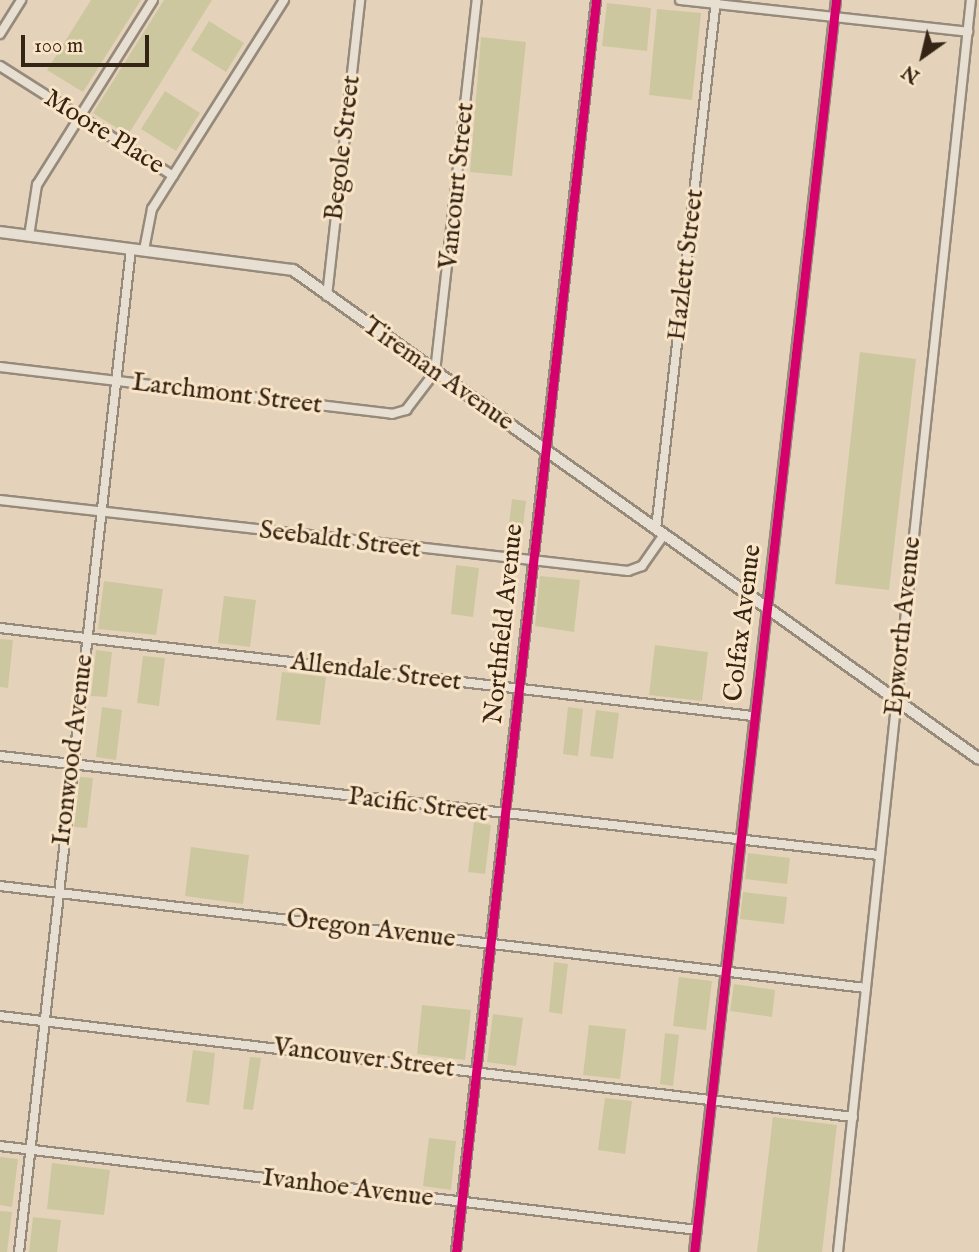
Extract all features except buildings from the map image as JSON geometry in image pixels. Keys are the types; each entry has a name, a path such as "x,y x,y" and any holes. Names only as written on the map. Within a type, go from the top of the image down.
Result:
{"street":[{"path":"0,34 21,0"},
{"path":"29,236 35,189 153,0"},
{"path":"144,250 149,215 284,0"},
{"name":"Begole Street","path":"327,296 360,0"},
{"name":"Vancourt Street","path":"435,372 477,0"},
{"name":"Northfield Avenue","path":"456,1252 596,0"},
{"path":"680,0 968,32"},
{"name":"Colfax Avenue","path":"694,1252 752,716 836,0"},
{"name":"Epworth Avenue","path":"838,1252 878,855 971,0"},
{"name":"Hazlett Street","path":"660,532 716,2"},
{"name":"Moore Place","path":"0,66 173,176"},
{"name":"Tireman Avenue","path":"0,232 288,268 979,760"},
{"name":"Ironwood Avenue","path":"19,1252 41,1021 131,248"},
{"name":"Larchmont Street","path":"0,367 391,414 406,410 435,372"},
{"name":"Seebaldt Street","path":"0,500 531,563 628,571 642,566 660,532"},
{"name":"Allendale Street","path":"0,628 752,716"},
{"name":"Pacific Street","path":"0,756 504,815 878,855"},
{"name":"Oregon Avenue","path":"0,886 866,988"},
{"name":"Vancouver Street","path":"0,1016 853,1117"},
{"name":"Ivanhoe Avenue","path":"0,1146 697,1230"}],"shaded area":[{"path":"91,0 141,0 83,92 47,70"},
{"path":"164,0 212,0 128,135 93,113"},
{"path":"607,3 651,8 647,51 602,46"},
{"path":"657,9 701,13 692,100 649,95"},
{"path":"209,21 244,43 226,72 191,50"},
{"path":"481,37 526,42 512,176 470,172"},
{"path":"165,91 200,113 176,151 141,129"},
{"path":"860,352 916,359 889,590 835,584"},
{"path":"512,499 526,501 520,552 506,550"},
{"path":"456,565 479,568 473,617 451,614"},
{"path":"540,576 580,580 574,632 535,626"},
{"path":"104,581 163,589 156,635 98,629"},
{"path":"224,596 256,600 250,647 218,643"},
{"path":"0,639 13,640 8,688 0,687"},
{"path":"655,645 708,652 702,701 649,695"},
{"path":"96,650 112,652 107,697 91,696"},
{"path":"143,656 165,658 159,706 137,703"},
{"path":"282,672 326,677 320,725 276,720"},
{"path":"102,707 122,710 116,760 96,757"},
{"path":"568,707 583,709 578,756 563,754"},
{"path":"596,710 619,713 613,759 590,756"},
{"path":"80,777 93,778 87,828 74,827"},
{"path":"474,822 491,825 485,874 468,872"},
{"path":"191,847 249,855 243,904 185,896"},
{"path":"748,853 790,858 787,884 745,879"},
{"path":"743,892 787,897 784,924 740,919"},
{"path":"554,962 568,964 562,1014 549,1012"},
{"path":"679,977 712,981 706,1030 673,1026"},
{"path":"734,984 775,990 772,1017 730,1011"},
{"path":"422,1005 471,1010 465,1060 417,1054"},
{"path":"493,1014 523,1018 516,1066 487,1062"},
{"path":"589,1025 626,1029 620,1079 583,1075"},
{"path":"665,1033 679,1035 673,1086 660,1084"},
{"path":"193,1050 215,1053 209,1105 186,1102"},
{"path":"250,1057 261,1058 253,1110 243,1109"},
{"path":"605,1098 632,1101 625,1154 598,1150"},
{"path":"773,1117 837,1125 822,1252 757,1252"},
{"path":"429,1138 456,1141 451,1190 423,1186"},
{"path":"0,1157 18,1159 12,1207 0,1205"},
{"path":"52,1163 110,1170 104,1215 47,1209"},
{"path":"0,1211 12,1212 7,1252 0,1252"},
{"path":"33,1217 61,1220 57,1252 29,1252"}],"cycle path":[{"path":"456,1252 596,0"},
{"path":"694,1252 836,0"}]}
